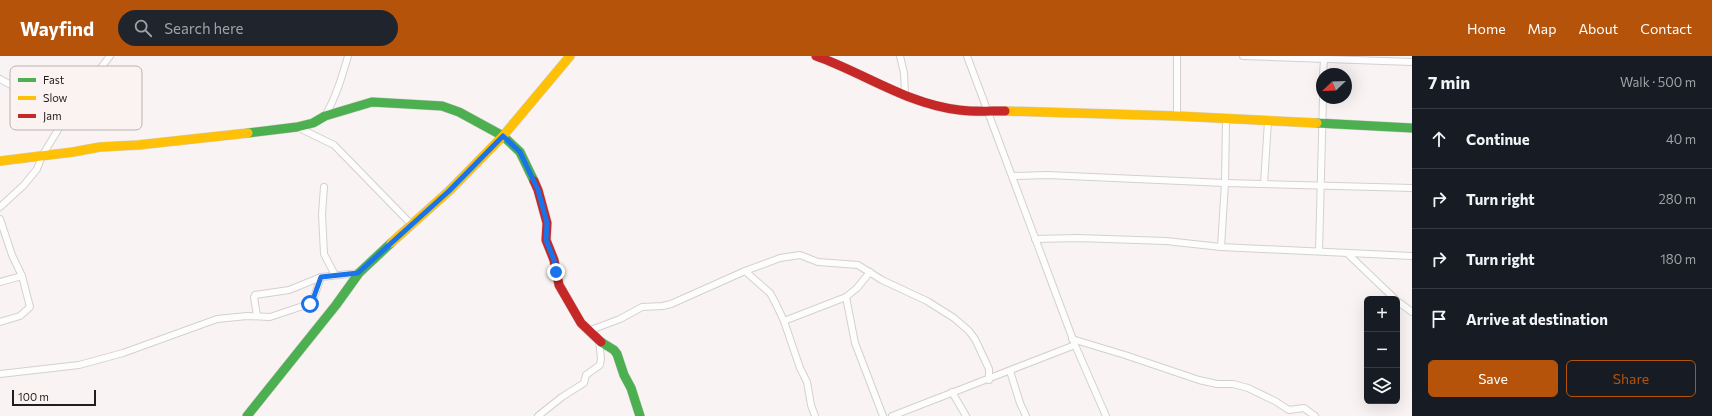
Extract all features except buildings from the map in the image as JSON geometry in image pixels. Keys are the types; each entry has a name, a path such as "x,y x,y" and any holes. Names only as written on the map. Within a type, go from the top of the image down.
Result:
{"street":[{"path":"102,66 110,56"},
{"path":"324,116 338,87 348,56"},
{"path":"246,416 336,305 358,273 449,191 503,136 570,56"},
{"path":"816,56 837,63 874,82 905,94 951,108 987,112 1177,116 1412,128"},
{"path":"900,56 904,73 905,94"},
{"path":"967,56 1074,346 1106,416"},
{"path":"1177,56 1177,116"},
{"path":"1243,56 1412,62"},
{"path":"1323,68 1324,60"},
{"path":"0,79 10,84"},
{"path":"0,161 100,147 138,145 297,127 313,123 324,116 372,102 442,106 459,112 503,136 520,152 538,190 547,223 546,240 554,260 559,285 581,323 599,341 614,350 617,354 624,375 631,388 640,416"},
{"path":"1319,251 1322,104"},
{"path":"1221,247 1225,183 1226,119"},
{"path":"1264,184 1268,121"},
{"path":"297,127 334,145 412,225"},
{"path":"0,208 24,185 37,169 42,156 58,130"},
{"path":"1012,176 1047,175 1225,183 1412,188"},
{"path":"324,187 322,214 323,249 335,275"},
{"path":"0,219 12,256 22,276 30,307 20,316 0,322"},
{"path":"1035,239 1077,238 1166,241 1221,247 1412,256"},
{"path":"1347,253 1392,296"},
{"path":"588,331 620,319 642,307 671,304 745,271 780,258 800,255 818,262 858,265 882,280 927,301 954,318 969,330 975,339 989,369 989,380"},
{"path":"745,271 770,293 784,321 800,368 808,382 814,416"},
{"path":"784,321 846,297 857,288 870,272"},
{"path":"257,316 255,295 289,290 321,277 358,273"},
{"path":"0,282 22,276"},
{"path":"0,374 79,365 124,353 218,319 247,316 270,316 312,303 321,277"},
{"path":"846,297 855,342 883,416"},
{"path":"1400,303 1412,312"},
{"path":"1072,339 1199,380 1217,384 1234,384 1248,388 1275,401 1289,410 1304,408 1315,416"},
{"path":"538,416 562,397 584,383 586,375 600,365 601,358 599,341"},
{"path":"892,416 952,392 989,380 1074,346"},
{"path":"1010,371 1020,403 1026,416"},
{"path":"952,392 966,416"}],"traffic: fast":[{"path":"248,133 297,127 313,123 325,116 372,102 442,106 459,112 503,136 520,152 534,181"},
{"path":"1317,123 1412,128"},
{"path":"247,416 336,305 359,273 391,243"},
{"path":"601,342 614,350 617,354 624,375 631,388 640,416"}],"traffic: slow":[{"path":"391,243 449,191 503,136 570,56"},
{"path":"1005,111 1177,116 1317,123"},
{"path":"0,161 73,152 100,147 138,145 248,133"}],"traffic: jam":[{"path":"816,56 904,95 940,107 959,110 1005,111"},
{"path":"534,181 547,223 546,240 554,260 559,285 581,323 601,342"}],"route":[{"path":"310,304 312,303 321,277 358,273 449,191 503,136 520,152 538,190 547,223 545,236 547,245 554,260 556,272"}]}
